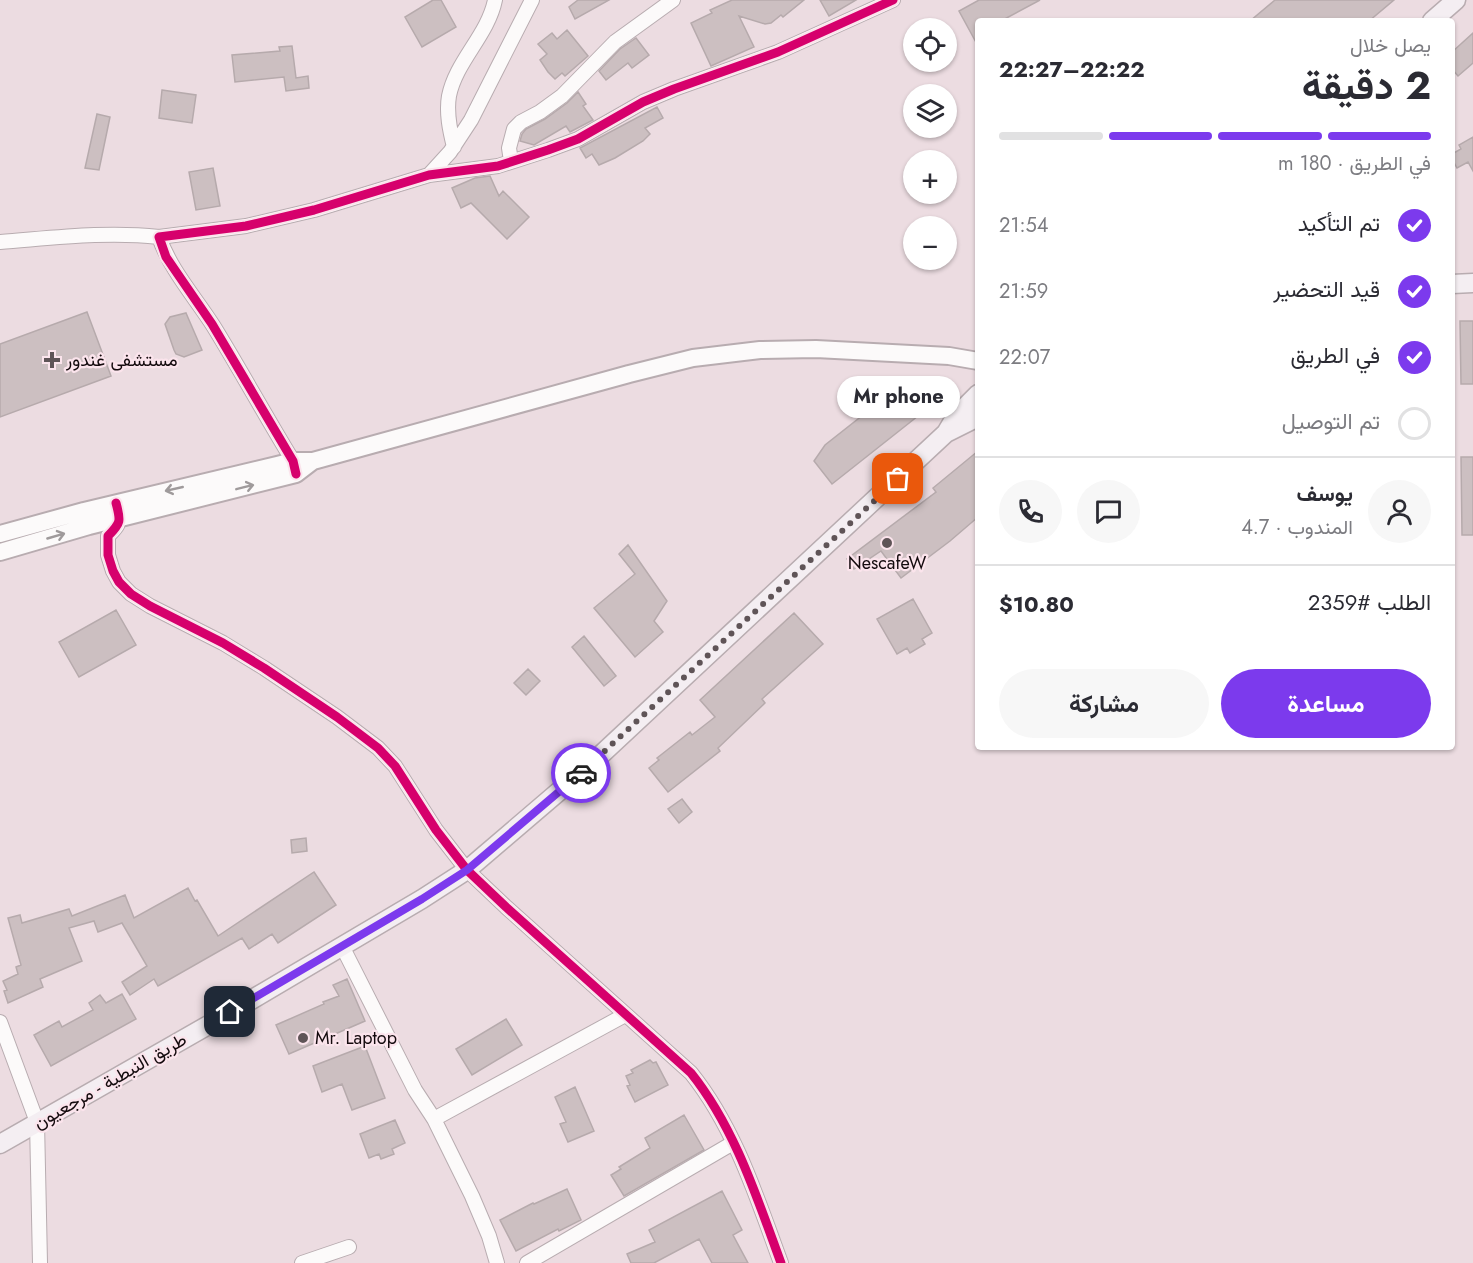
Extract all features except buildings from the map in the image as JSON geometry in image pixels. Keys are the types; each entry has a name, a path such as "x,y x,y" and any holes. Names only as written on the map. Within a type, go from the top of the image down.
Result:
{"main road":[{"path":"1435,18 1456,0"},
{"path":"1455,284 1473,283"},
{"name":"طريق النبطية - مرجعيون","path":"946,434 956,416 975,397"},
{"name":"طريق النبطية - مرجعيون","path":"0,1143 342,946 467,870 591,764 946,434 975,419"}],"street":[{"path":"454,147 449,126 449,96 459,70 491,14 495,0"},
{"path":"429,174 454,147 471,120 532,0"},
{"path":"511,161 509,148 514,129 521,122 562,96 615,42 673,0"},
{"path":"0,242 91,235 159,237 246,226 314,210 429,174 498,166 578,139 643,102 778,52 893,0"},
{"path":"159,237 166,257 212,324 295,468"},
{"path":"0,534 87,519 295,468 313,461 693,358 760,350 816,349 948,356 975,360"},
{"path":"118,511 118,525 108,536 108,555 119,582 131,594 223,643 264,668 337,717 378,748 395,766 436,830 467,870 625,1015 692,1073 710,1096 733,1143 781,1263"},
{"path":"87,519 95,531 108,536"},
{"path":"0,552 87,519"},
{"path":"342,946 415,1090 450,1150 489,1236 497,1263"},
{"path":"434,1119 625,1015"},
{"path":"0,1022 38,1122 40,1263"},
{"path":"527,1263 733,1143"},
{"path":"302,1263 349,1247"}],"cycle path":[{"path":"296,474 293,461 212,324 166,257 159,237 246,226 314,210 429,175 498,166 548,150 578,139 643,102 778,52 893,0"},
{"path":"116,503 119,521 108,536 108,555 119,582 131,594 223,643 264,668 337,717 378,748 395,766 436,830 467,870 691,1073 707,1094 744,1164 781,1263"}],"way so far":[{"path":"581,773 898,479"}],"place":[{"name":"مستشفى غندور","path":"52,360"},
{"name":"Mr phone","path":"898,479"},
{"name":"NescafeW","path":"887,543"},
{"name":"Mr. Laptop","path":"303,1038"}],"route":[{"path":"230,1012 467,870 581,773"}]}
